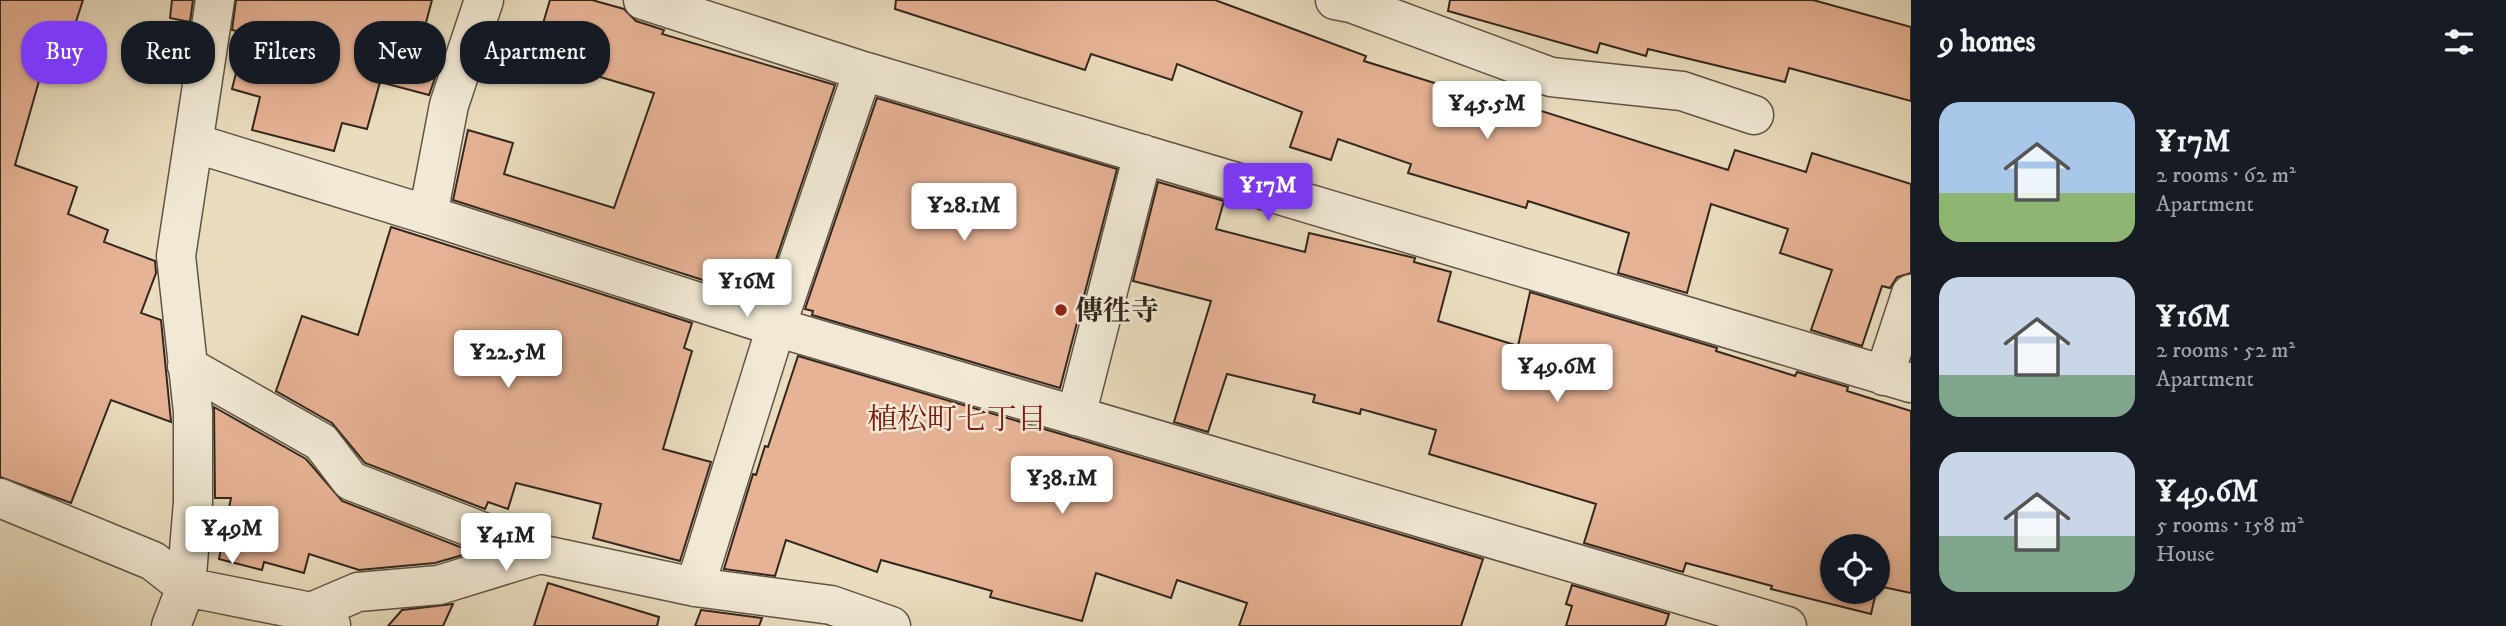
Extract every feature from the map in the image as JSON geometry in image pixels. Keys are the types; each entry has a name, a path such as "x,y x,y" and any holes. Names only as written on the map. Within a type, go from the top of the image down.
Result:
{"street":[{"path":"171,626 186,587 193,502 193,412 176,256 215,0"},
{"path":"428,215 449,105 484,0"},
{"path":"643,0 863,71 1897,379 1911,294"},
{"path":"1345,1 1551,77 1682,91 1754,116"},
{"path":"695,587 776,327 863,71"},
{"path":"194,143 776,327 1787,626"},
{"path":"1076,416 1143,155"},
{"path":"187,366 321,442 351,481 540,554 695,587 831,605 891,626"},
{"path":"0,498 153,561 186,587 322,619 358,592 439,585 540,554"}],"building":[{"path":"0,0 83,0 76,21 21,21 21,84 38,84 15,165 77,187 68,214 108,230 104,242 155,261 156,273 141,313 161,320 171,422 111,400 71,503 0,477"},
{"path":"172,0 193,0 190,21 170,18"},
{"path":"236,0 432,0 426,21 354,21 354,84 379,84 367,129 342,123 334,151 252,130 260,97 232,89 233,84 340,84 340,21 233,21"},
{"path":"550,0 592,0 624,9 636,21 664,30 662,34 835,85 764,295 708,276 706,281 453,200 468,130 513,143 504,174 614,208 654,93 610,80 610,21 544,21"},
{"path":"896,0 1215,0 1366,56 1364,61 1473,95 1475,90 1728,170 1735,150 1806,172 1812,153 1911,184 1911,273 1897,277 1890,288 1882,286 1862,346 1811,330 1832,270 1780,253 1788,229 1711,204 1687,293 1618,273 1629,233 1528,201 1526,208 1408,173 1411,164 1338,139 1331,160 1290,147 1302,112 1177,64 1172,80 1091,54 1085,70 895,9"},
{"path":"1450,0 1813,0 1911,27 1911,101 1789,68 1785,82 1648,49 1646,56 1600,43 1597,53 1448,11"},
{"path":"388,84 433,84 429,95"},
{"path":"877,98 1117,169 1060,388 812,315 813,311 805,309"},
{"path":"1158,182 1224,201 1216,229 1305,252 1309,233 1415,258 1414,262 1451,272 1438,321 1518,346 1530,292 1717,348 1716,351 1795,376 1797,372 1848,387 1847,391 1911,411 1911,593 1890,589 1890,534 1820,534 1820,601 1686,563 1683,572 1584,543 1596,504 1429,454 1436,430 1361,409 1360,414 1313,402 1315,395 1227,374 1208,432 1174,422 1211,301 1133,281"},
{"path":"391,227 692,323 684,348 692,351 663,449 711,462 680,561 593,538 601,504 516,483 508,509 488,502 485,509 365,463 332,423 276,391 302,316 358,335"},
{"path":"798,356 1483,559 1461,626 1239,626 1247,603 1177,580 1171,598 1096,573 1082,621 990,597 992,591 881,560 877,572 786,540 775,576 724,569 753,474 756,475 765,446 768,447"},
{"path":"214,407 306,459 342,501 473,552 435,563 359,570 309,554 304,573 264,562 262,570 219,559 231,498 215,498"},
{"path":"548,583 659,617 657,626 534,626"},
{"path":"1572,585 1669,614 1665,626 1566,626 1572,606 1566,604"},
{"path":"453,604 443,626 388,626 402,610"},
{"path":"1831,604 1873,604 1871,614"},
{"path":"701,610 762,618 759,626 695,626"}],"place":[{"name":"傳徃寺","path":"1061,310"}],"district":[{"name":"植松町七丁目","path":"957,419"}]}
